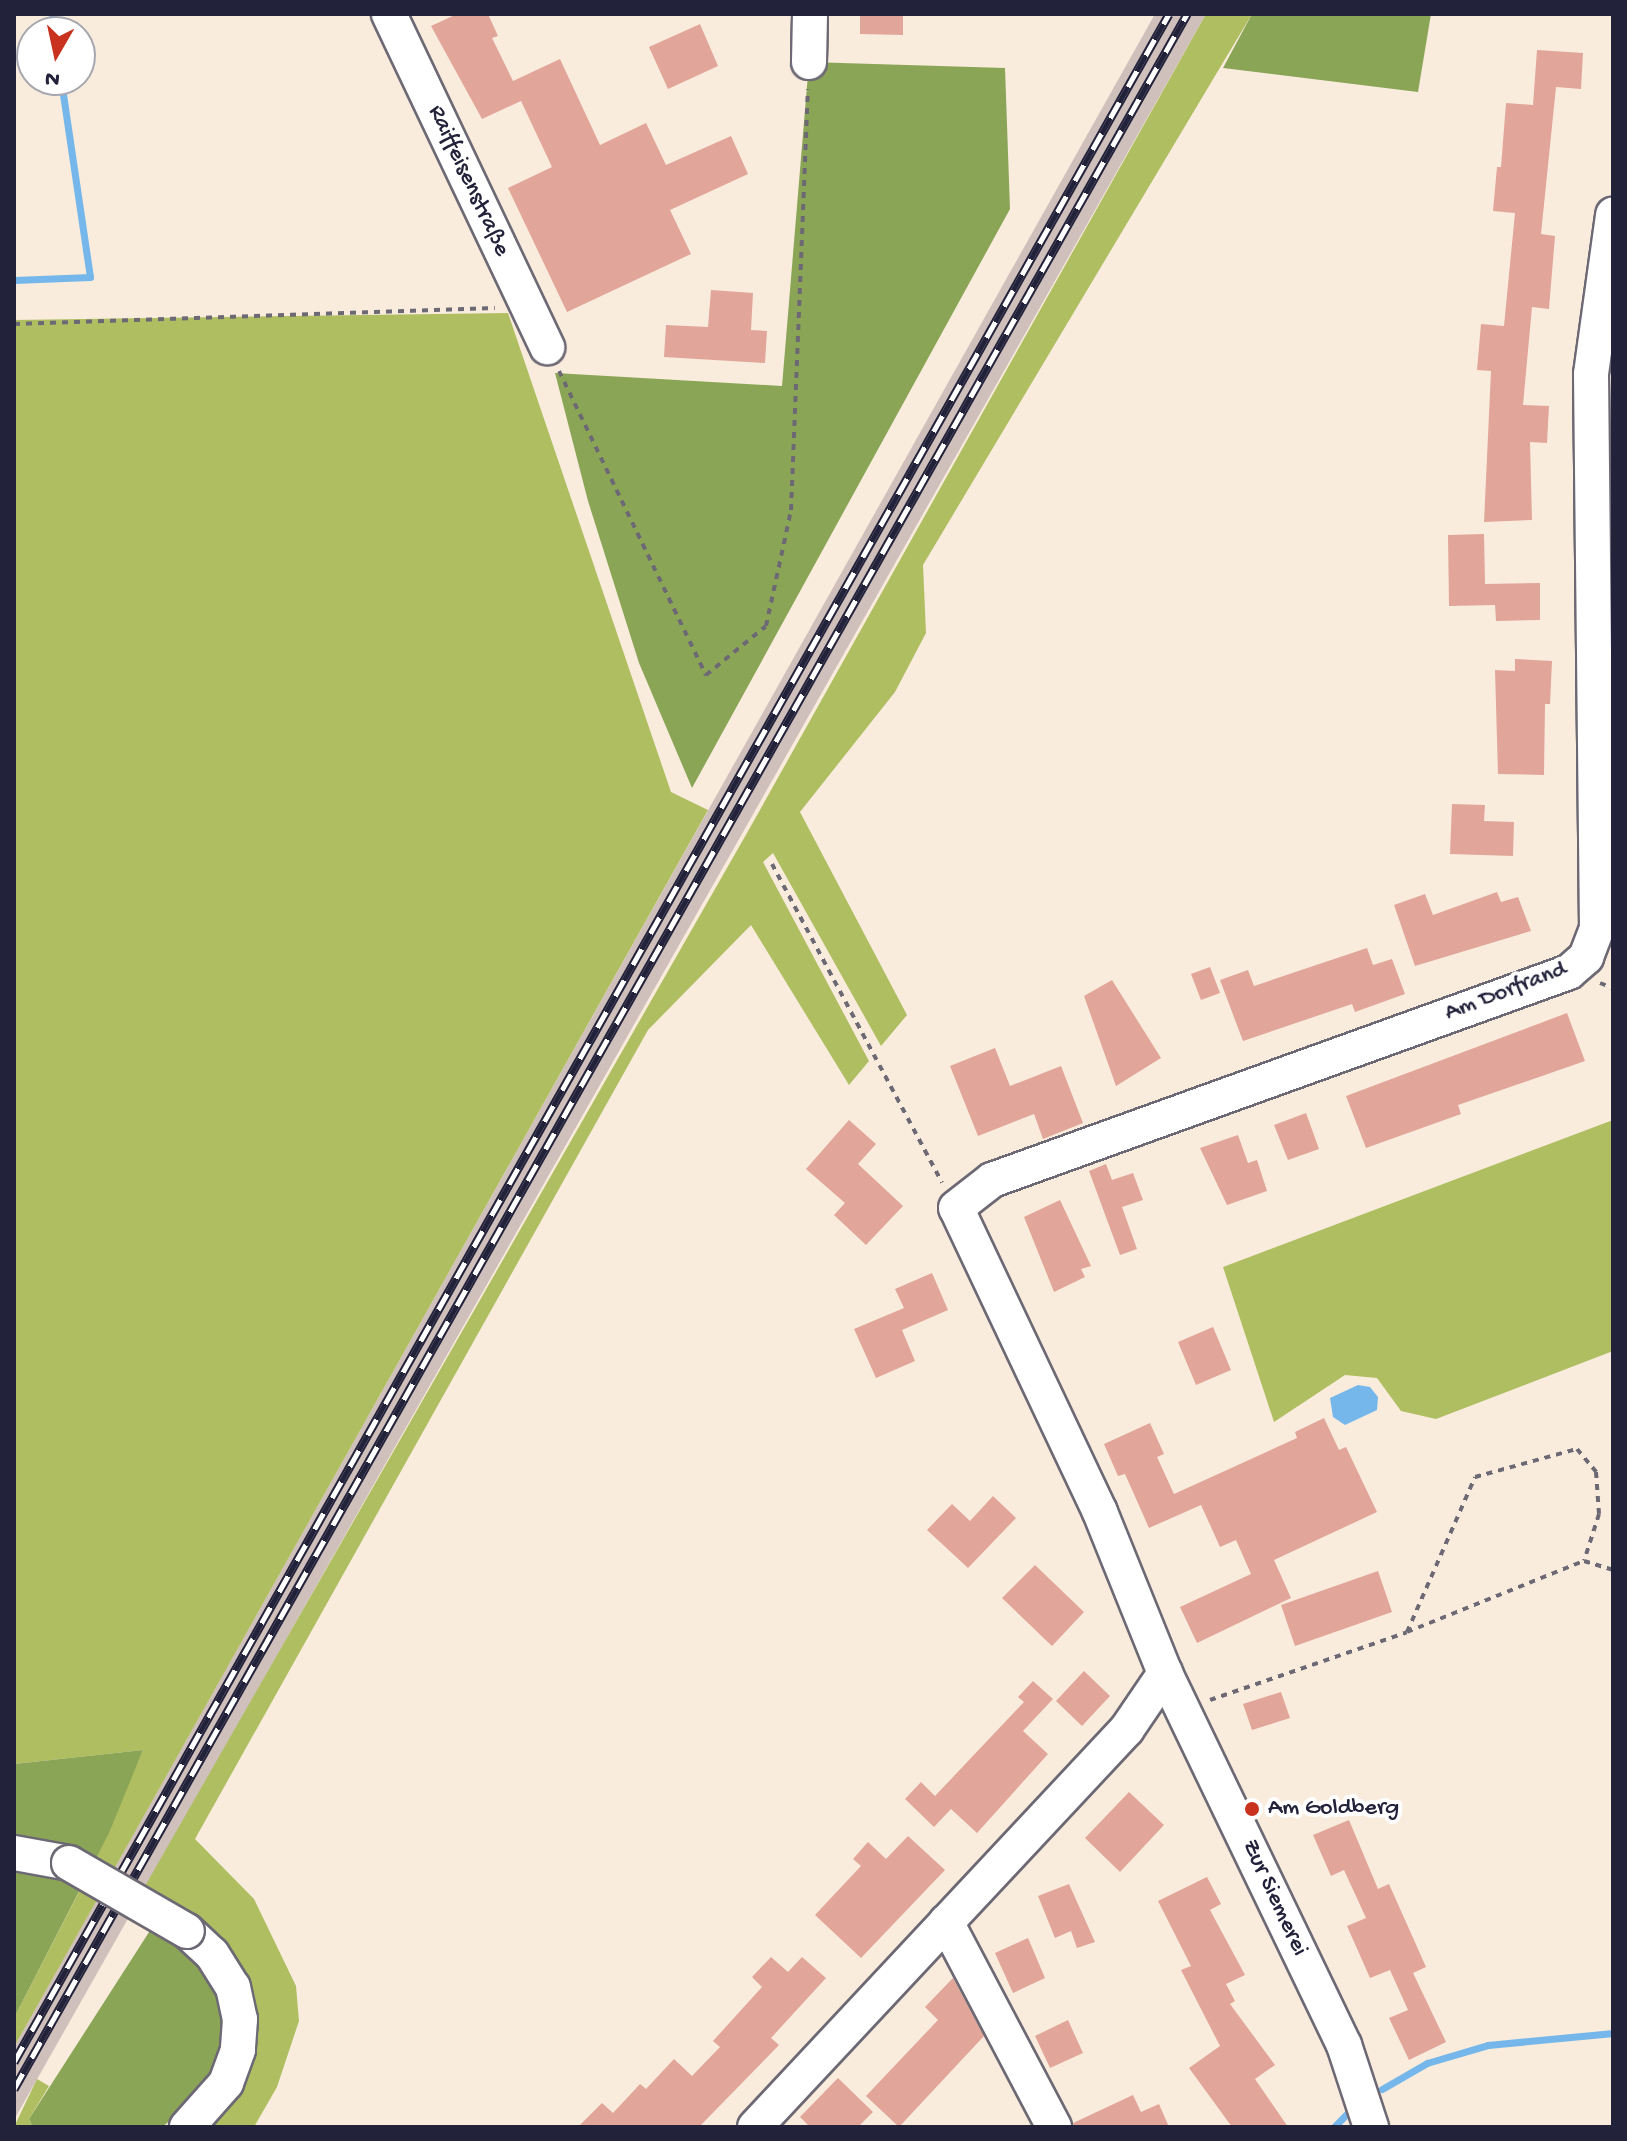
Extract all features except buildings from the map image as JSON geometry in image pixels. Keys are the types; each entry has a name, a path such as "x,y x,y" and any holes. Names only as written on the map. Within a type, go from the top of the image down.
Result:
{"street":[{"name":"Raiffeisenstraße","path":"389,14 547,347"},
{"path":"809,62 810,14"},
{"name":"Am Dorfrand","path":"956,1208 992,1180 1569,972 1586,957 1597,929 1604,826 1603,678 1591,374 1613,215"},
{"path":"755,2127 1127,1729 1165,1673 1100,1512 956,1208"},
{"name":"Zur Siemerei","path":"1165,1673 1185,1709 1344,2045 1371,2127"},
{"path":"14,1853 69,1863 187,1931 212,1954 233,1987 240,2019 238,2050 226,2083 187,2127"},
{"path":"946,1922 1054,2127"}],"path":[{"path":"547,347 706,675 766,626 791,510 809,62"},
{"path":"14,324 528,307"},
{"path":"772,864 956,1208"},
{"path":"1407,1632 1475,1477 1577,1449 1596,1472 1599,1514 1584,1561"},
{"path":"1185,1709 1407,1632 1584,1561 1613,1570"}],"shaded area":[{"path":"1155,14 1206,14 14,2120 14,2047"}],"green space":[{"path":"1206,14 1252,14 923,565 926,633 895,692 800,812 907,1015 881,1046 773,853 763,862 869,1061 849,1085 751,925 648,1030 195,1839 254,1899 296,1986 299,2021 277,2087 254,2127 210,2127 237,2095 252,2062 257,2029 251,1990 198,1918 145,1886 747,833"},
{"path":"1252,14 1431,14 1418,92 1223,68"},
{"path":"809,62 1005,68 1010,209 692,788 639,663 588,501 555,373 782,386"},
{"path":"508,313 671,792 708,810 113,1871 95,1860 143,1750 14,1764 14,320"},
{"path":"1613,1120 1613,1351 1436,1419 1401,1411 1377,1378 1345,1375 1274,1422 1223,1267"},
{"path":"143,1750 109,1833 14,2018 14,1764"},
{"path":"81,1888 98,1898 14,2047 14,2018"},
{"path":"151,1929 180,1945 214,1977 226,2016 225,2046 213,2077 192,2103 162,2127 33,2127 29,2119"},
{"path":"37,2079 49,2086 29,2119 33,2127 14,2127"}],"water":[{"path":"1358,1385 1370,1387 1378,1397 1377,1410 1345,1425 1333,1417 1330,1398"}],"waterway":[{"path":"14,280 90,277 63,96"},
{"path":"1382,2089 1427,2063 1488,2045 1613,2033"},
{"path":"1334,2127 1353,2107"}],"railway":[{"path":"14,2062 1169,14"},
{"path":"14,2089 1187,14"}],"place":[{"name":"Am Goldberg","path":"1252,1809"}]}
